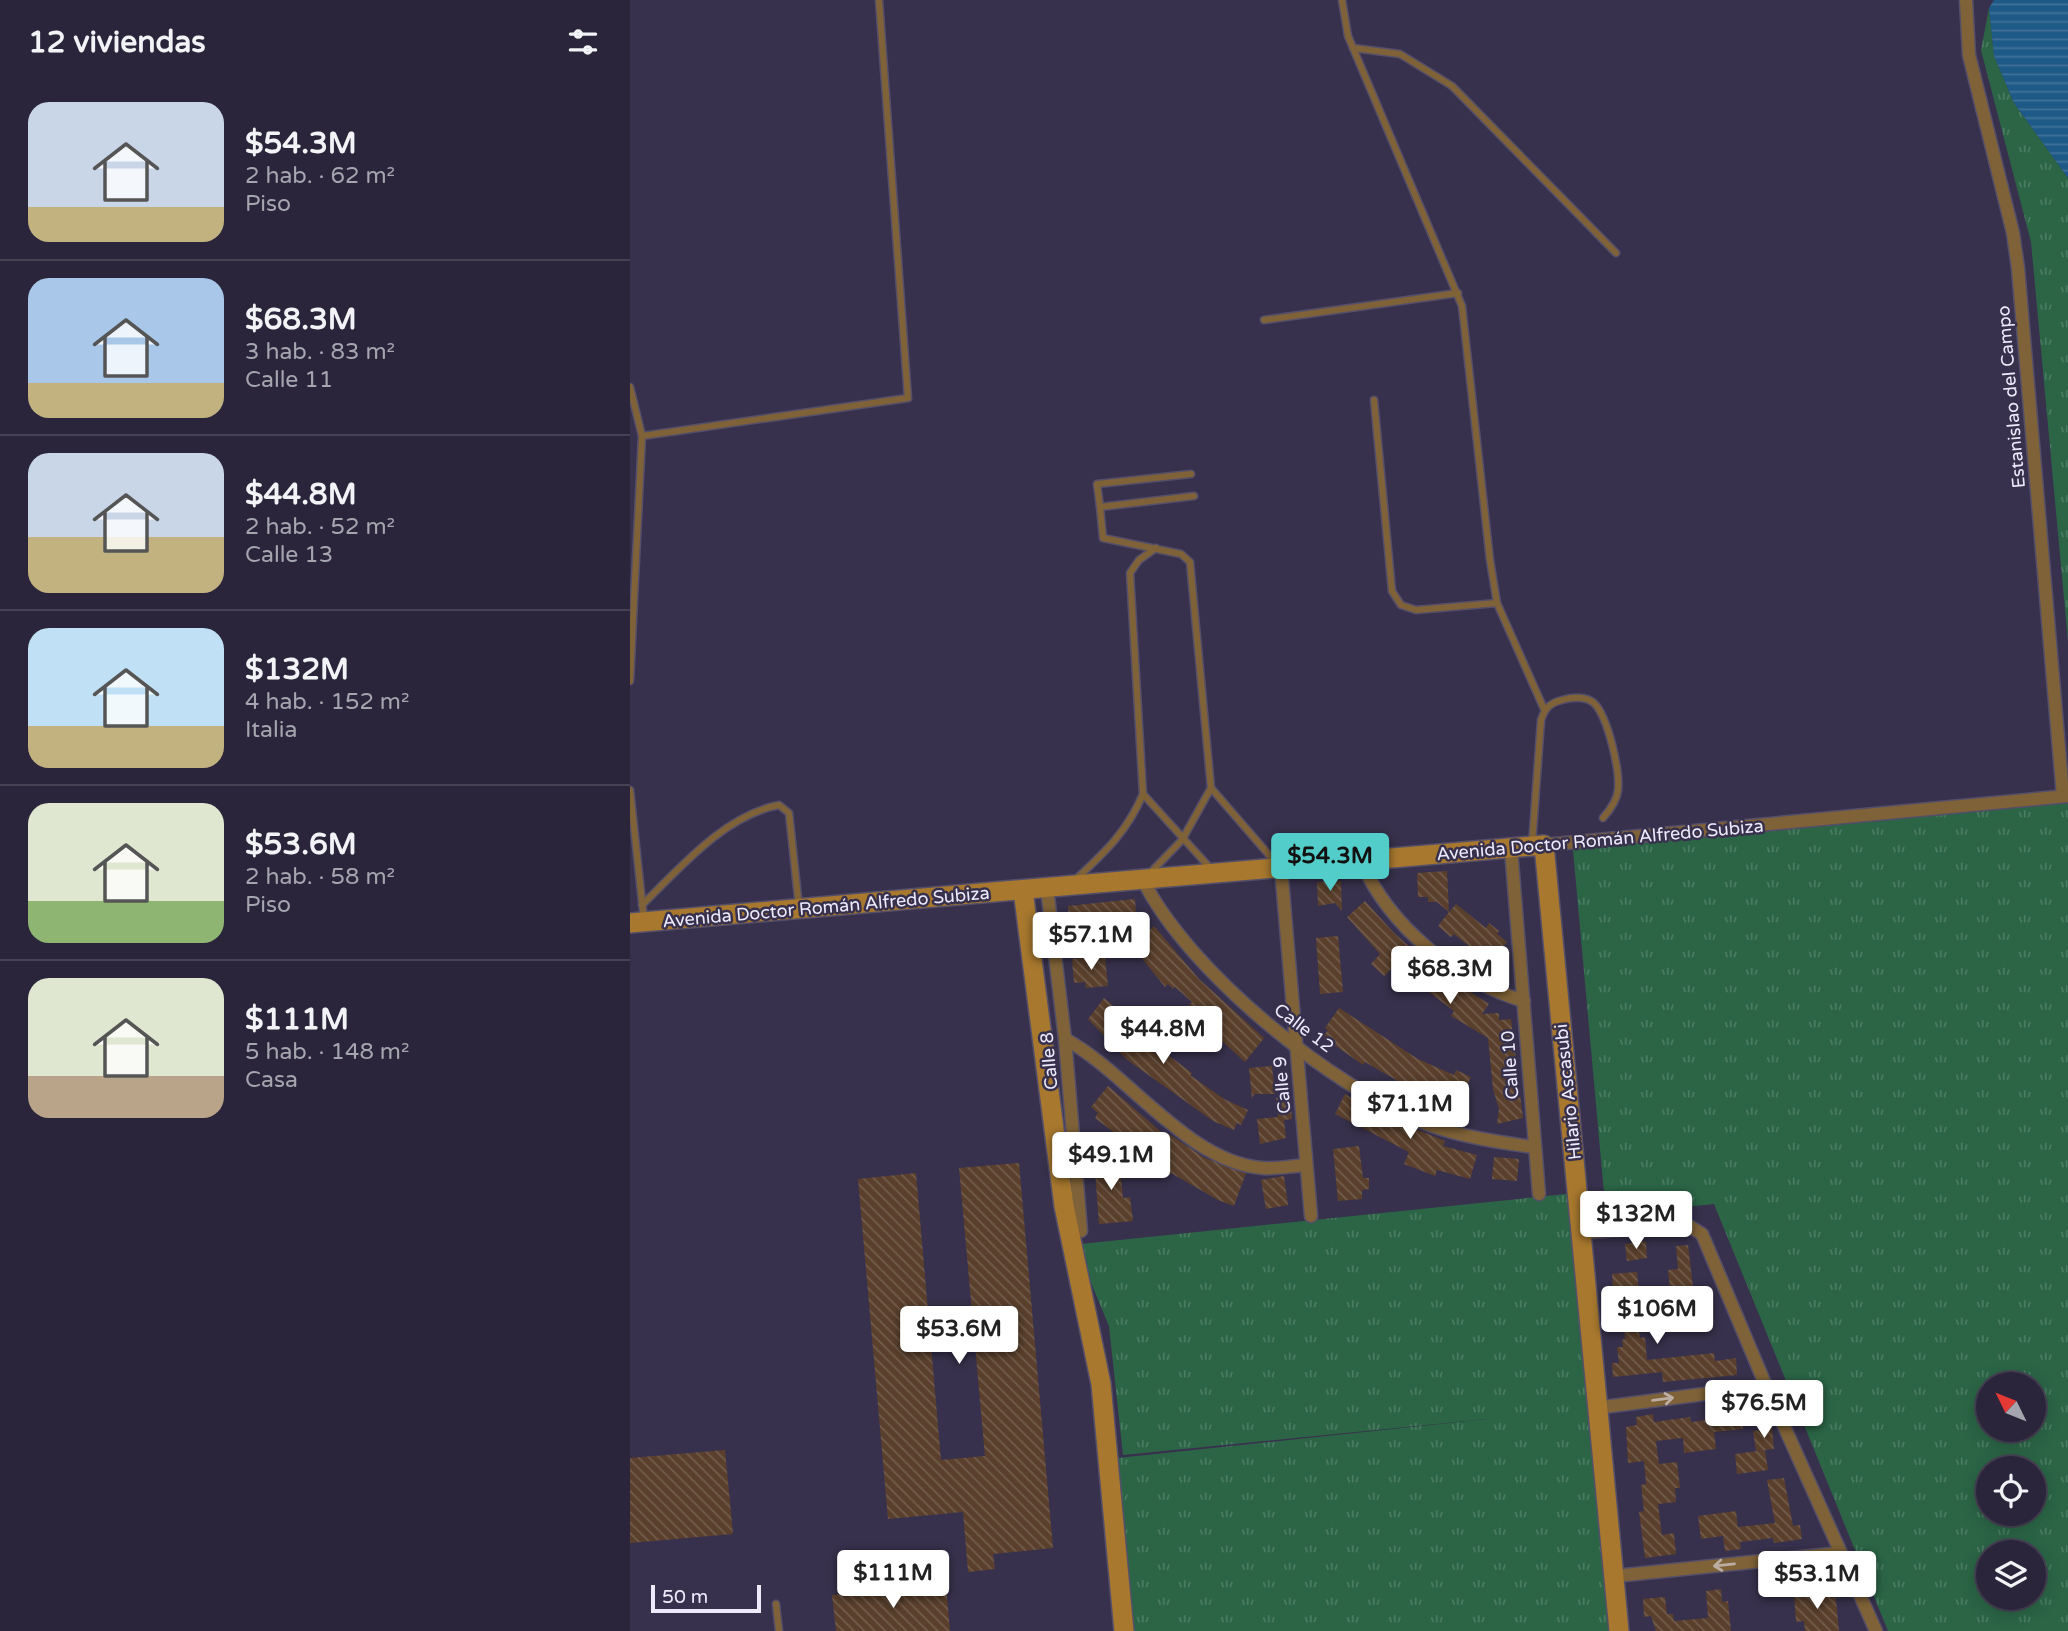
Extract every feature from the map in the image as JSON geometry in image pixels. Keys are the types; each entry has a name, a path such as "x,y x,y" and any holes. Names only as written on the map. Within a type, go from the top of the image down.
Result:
{"street":[{"name":"Estanislao del Campo","path":"1966,0 1969,55 2013,233 2018,268 2065,796"},
{"name":"Avenida Doctor Román Alfredo Subiza","path":"639,917 799,909 1511,849 2065,796"},
{"name":"Hilario Ascasubi","path":"1538,846 1581,1233 1619,1631"},
{"name":"Calle 10","path":"1511,849 1533,1147 1539,1194"},
{"path":"1360,861 1376,893 1426,945 1487,987 1524,1001"},
{"name":"Calle 9","path":"1281,868 1311,1216"},
{"name":"Calle 12","path":"1143,880 1155,904 1182,941 1219,980 1296,1045 1346,1080 1427,1124 1462,1136 1533,1147"},
{"name":"Calle 8","path":"1047,888 1065,1039 1081,1231"},
{"path":"1023,890 1064,1206 1101,1384 1124,1631"},
{"path":"1065,1039 1090,1054 1171,1124 1214,1151 1262,1168 1307,1165"},
{"path":"1581,1233 1686,1224 1702,1234 1875,1631"},
{"path":"1596,1408 1766,1386"},
{"path":"1615,1576 1840,1553"}],"lane":[{"path":"642,436 908,398 879,0"},
{"path":"1342,0 1353,48 1462,306 1497,603 1544,709 1541,720 1538,846"},
{"path":"1353,48 1400,54 1452,86 1616,253"},
{"path":"1264,320 1458,293"},
{"path":"630,387 642,436 630,681"},
{"path":"1374,400 1392,591 1401,605 1416,610 1497,603"},
{"path":"1191,474 1097,484 1103,538 1181,554 1190,562 1211,788 1236,820 1281,868"},
{"path":"1100,507 1194,496"},
{"path":"1069,886 1120,835 1132,820 1143,794 1130,573 1139,560 1156,548"},
{"path":"1544,709 1555,702 1584,699 1592,701 1601,714 1611,738 1618,790 1613,807 1603,818"},
{"path":"1143,880 1182,840 1211,788"},
{"path":"630,790 639,917"},
{"path":"1143,794 1182,840 1216,874"},
{"path":"639,917 684,864 730,827 766,808 779,805 789,813 799,909"},
{"path":"776,1604 779,1631"}],"green space":[{"path":"1989,8 1994,56 2014,103 2068,178 2068,641 2031,242 1981,50"},
{"path":"2068,803 2068,1631 1888,1631 1714,1204 1606,1215 1573,850"},
{"path":"1576,1193 1619,1631 1124,1631 1108,1459 1497,1418 1123,1455 1109,1326 1087,1273 1081,1244"}],"water":[{"path":"1994,0 2068,0 2068,178 2014,103 1994,56 1989,8"}],"building":[{"path":"1447,871 1449,912 1437,902 1428,902 1428,897 1418,897 1417,873"},
{"path":"1341,881 1342,911 1335,903 1318,906 1317,882"},
{"path":"1135,899 1137,929 1122,930 1121,926 1094,928 1095,935 1070,937 1068,906"},
{"path":"1365,901 1394,933 1436,970 1489,1004 1482,1014 1499,1013 1499,1020 1511,1019 1523,1118 1497,1124 1499,1109 1493,1089 1488,1038 1451,1016 1454,1011 1394,966 1384,976 1371,964 1380,954 1347,917"},
{"path":"1456,904 1486,928 1489,923 1507,942 1503,947 1510,952 1497,969 1454,934 1451,937 1438,926"},
{"path":"1154,926 1199,979 1264,1038 1245,1062 1213,1033 1218,1027 1200,1010 1196,1014 1188,1007 1192,1002 1175,987 1173,989 1168,984 1165,987 1132,946"},
{"path":"1338,936 1343,992 1320,994 1316,938"},
{"path":"1105,956 1108,986 1086,988 1085,982 1074,983 1072,959"},
{"path":"1104,998 1146,1033 1143,1036 1192,1073 1190,1075 1224,1099 1248,1110 1241,1125 1237,1123 1234,1130 1213,1121 1126,1059 1088,1019"},
{"path":"1339,1008 1418,1059 1454,1075 1456,1070 1471,1077 1461,1100 1458,1099 1455,1107 1432,1096 1427,1107 1398,1093 1403,1084 1365,1062 1363,1065 1323,1037 1328,1030 1325,1028"},
{"path":"1272,1066 1275,1094 1254,1094 1252,1099 1249,1068"},
{"path":"1108,1086 1167,1137 1169,1134 1205,1158 1246,1173 1234,1206 1218,1200 1171,1173 1170,1175 1095,1118 1098,1113 1091,1107"},
{"path":"1345,1094 1373,1111 1445,1141 1443,1146 1477,1155 1470,1179 1437,1170 1435,1176 1404,1164 1409,1152 1335,1114"},
{"path":"1290,1096 1292,1119 1284,1120 1286,1138 1260,1144 1257,1119 1278,1117 1276,1098"},
{"path":"1359,1146 1363,1178 1369,1178 1369,1189 1362,1190 1362,1199 1338,1201 1333,1149"},
{"path":"1119,1155 1123,1198 1130,1197 1133,1221 1099,1224 1094,1158"},
{"path":"1494,1157 1519,1159 1517,1181 1492,1179"},
{"path":"1019,1163 1053,1548 993,1554 995,1569 968,1572 963,1512 888,1519 858,1179 916,1173 941,1460 985,1456 959,1168"},
{"path":"1284,1176 1288,1205 1266,1209 1261,1180"},
{"path":"1646,1241 1647,1258 1627,1261 1625,1244"},
{"path":"1688,1245 1694,1295 1702,1295 1705,1328 1682,1330 1676,1287 1670,1288 1668,1270 1678,1269 1676,1246"},
{"path":"1637,1272 1639,1294 1633,1294 1640,1338 1645,1337 1647,1360 1714,1353 1715,1361 1736,1358 1737,1375 1663,1382 1662,1372 1613,1377 1612,1363 1619,1363 1617,1347 1623,1347 1622,1340 1625,1339 1622,1301 1614,1302 1612,1274"},
{"path":"1740,1405 1743,1429 1714,1432 1716,1449 1684,1453 1683,1438 1656,1441 1659,1464 1677,1462 1680,1488 1675,1488 1676,1502 1658,1504 1662,1535 1674,1533 1676,1554 1645,1558 1639,1512 1644,1511 1641,1485 1646,1484 1644,1461 1628,1463 1626,1427 1637,1425 1636,1417 1653,1414 1654,1422 1690,1417 1691,1422 1714,1419 1713,1416 1722,1414 1721,1407"},
{"path":"1772,1428 1774,1449 1756,1451 1753,1431"},
{"path":"725,1450 733,1534 630,1543 630,1458"},
{"path":"1765,1450 1768,1470 1737,1474 1735,1454"},
{"path":"1784,1478 1793,1526 1800,1525 1802,1539 1774,1543 1773,1538 1740,1542 1741,1549 1725,1551 1723,1536 1701,1539 1698,1516 1736,1511 1738,1527 1775,1523 1767,1480"},
{"path":"946,1585 950,1631 836,1631 832,1595"},
{"path":"1721,1589 1722,1602 1728,1601 1731,1631 1656,1631 1651,1616 1644,1617 1643,1599 1665,1597 1667,1614 1673,1614 1674,1621 1708,1618 1706,1591"},
{"path":"1835,1590 1839,1631 1805,1631 1804,1621 1796,1622 1794,1594"}]}
